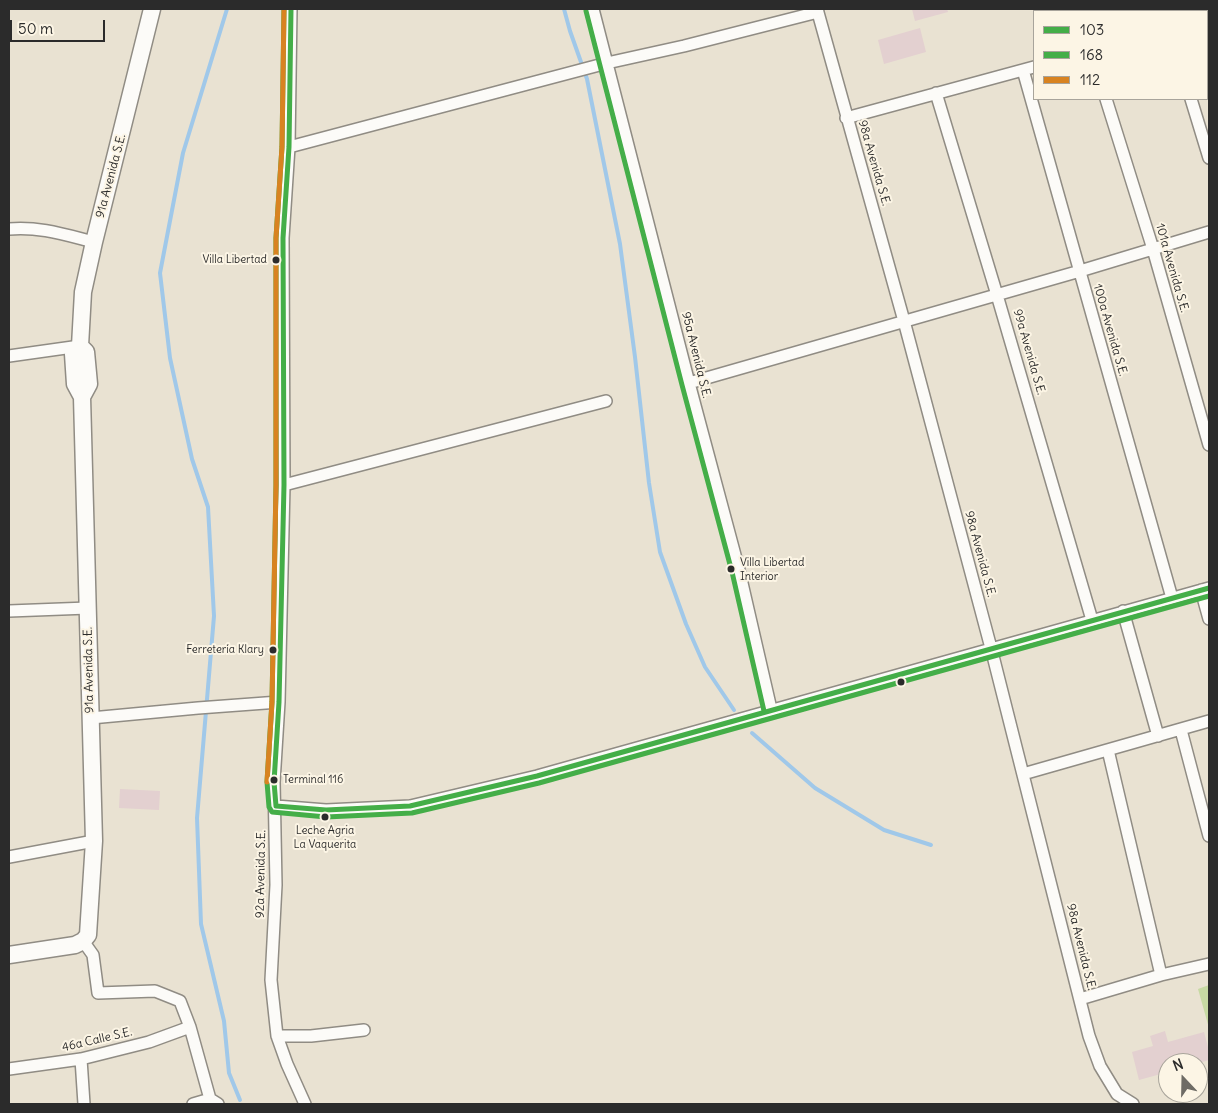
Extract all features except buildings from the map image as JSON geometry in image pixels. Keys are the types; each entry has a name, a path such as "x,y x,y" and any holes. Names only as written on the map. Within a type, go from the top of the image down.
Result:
{"street":[{"name":"91a Avenida S.E.","path":"83,941 88,935 94,841 82,396 75,384 73,354 80,346 83,292 152,9"},
{"name":"92a Avenida S.E.","path":"291,9 289,147 283,238 284,485 279,702 274,782 276,806 276,885 271,980 277,1036 305,1104"},
{"name":"95a Avenida S.E.","path":"593,9 739,570 771,709"},
{"path":"289,147 607,63 684,46 818,10"},
{"name":"98a Avenida S.E.","path":"818,10 846,118 904,321 991,648 1089,1036 1115,1099"},
{"path":"846,118 1029,68"},
{"name":"100a Avenida S.E.","path":"1029,68 1033,84"},
{"name":"99a Avenida S.E.","path":"936,93 1092,620"},
{"name":"100a Avenida S.E.","path":"1037,100 1080,271 1172,598"},
{"name":"101a Avenida S.E.","path":"1106,100 1153,249 1209,445"},
{"path":"1192,100 1209,158"},
{"path":"9,229 24,227 38,229 94,242"},
{"path":"689,383 1209,232"},
{"path":"9,356 80,346"},
{"path":"284,485 606,401"},
{"path":"276,806 326,810 410,806 537,776 1205,589 1209,619"},
{"path":"9,611 88,608"},
{"path":"1123,612 1158,736"},
{"path":"91,718 214,706 279,702"},
{"path":"1023,774 1209,721"},
{"path":"1181,730 1209,836"},
{"path":"1108,750 1161,975"},
{"path":"9,857 94,841"},
{"path":"9,955 75,945 83,941 93,955 98,993 155,991 180,1000 214,1101 193,1104"},
{"path":"1080,999 1161,975 1209,964"},
{"name":"46a Calle S.E.","path":"9,1068 81,1060 150,1042 190,1027"},
{"path":"277,1036 311,1036 364,1030"},
{"path":"81,1060 84,1104"},
{"path":"1115,1099 1133,1104"}],"green space":[{"path":"1209,985 1209,1028 1198,989"}],"waterway":[{"path":"227,9 183,153 160,273 170,358 192,459 208,507 214,616 197,818 201,924 224,1021 229,1073 240,1100"},
{"path":"564,9 587,79 620,244 649,483 660,552 686,624 705,667 734,710"},
{"path":"752,733 815,788 884,830 931,845"}],"transit line":[{"name":"168","path":"284,9 282,147 276,238 276,485 272,702 267,782 269,807 272,812 326,817 412,813 539,783 1209,596"},
{"name":"112","path":"267,782 272,702 276,485 276,238 282,147 284,9"},
{"name":"103","path":"276,806 274,782 279,702 284,485 283,238 289,147 291,9"},
{"name":"168","path":"586,11 732,572 764,711"},
{"name":"103","path":"276,806 326,810 410,806 537,776 1209,588"}],"place":[{"name":"Villa Libertad","path":"276,260"},
{"name":"Villa Libertad Interior","path":"731,569"},
{"name":"Ferretería Klary","path":"273,650"},
{"name":"Terminal 116","path":"274,780"},
{"name":"Leche Agria La Vaquerita","path":"325,817"}]}
